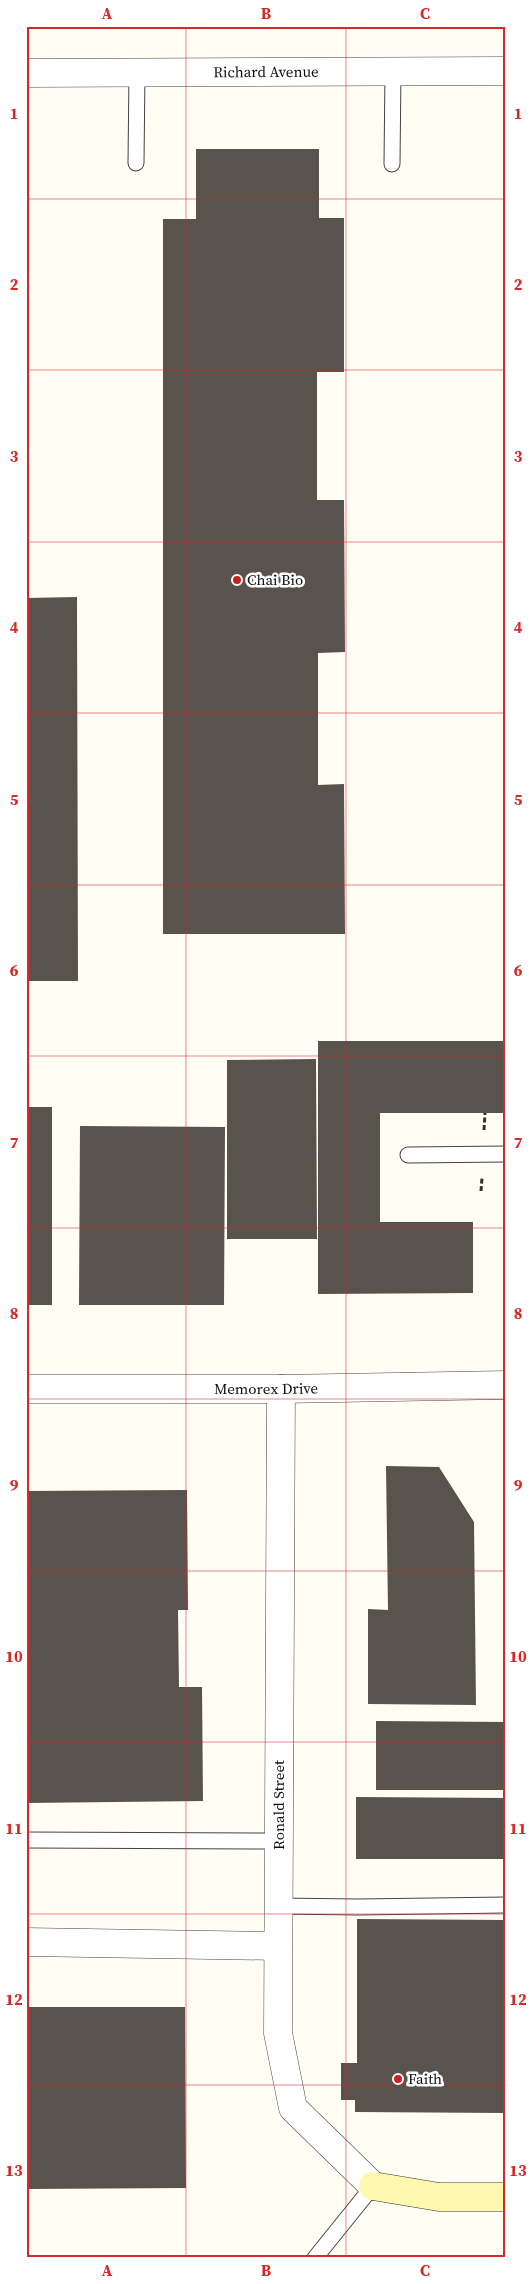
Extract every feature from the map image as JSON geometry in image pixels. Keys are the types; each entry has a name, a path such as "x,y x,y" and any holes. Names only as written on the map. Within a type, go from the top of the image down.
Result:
{"street":[{"name":"Richard Avenue","path":"26,73 506,71"},
{"name":"Memorex Drive","path":"26,1389 281,1389 506,1385"},
{"name":"Ronald Street","path":"281,1389 278,2034 293,2108 373,2186"},
{"path":"26,1942 278,1946"},
{"path":"373,2186 439,2197 506,2197"}],"lane":[{"path":"392,164 393,71"},
{"path":"136,163 137,72"},
{"path":"408,1155 506,1154"},
{"path":"26,1840 279,1842"},
{"path":"278,1906 358,1908 506,1905"},
{"path":"315,2258 373,2186"}],"building":[{"path":"196,149 319,149 319,218 344,218 344,372 317,372 317,500 344,500 345,652 318,653 318,785 344,784 345,934 163,934 163,219 196,219"},
{"path":"77,597 78,981 26,981 26,598"},
{"path":"318,1041 506,1041 506,1113 380,1113 380,1222 473,1222 473,1293 318,1294"},
{"path":"316,1059 317,1239 227,1239 227,1060"},
{"path":"26,1107 52,1107 52,1305 26,1305"},
{"path":"80,1126 225,1127 224,1305 79,1305"},
{"path":"386,1466 439,1467 474,1522 476,1705 368,1704 368,1609 388,1610"},
{"path":"187,1490 188,1610 178,1610 179,1687 202,1687 203,1801 26,1803 26,1491"},
{"path":"376,1721 506,1722 506,1790 376,1790"},
{"path":"356,1797 506,1798 506,1859 356,1859"},
{"path":"357,1919 506,1920 506,2113 355,2112 355,2100 341,2100 341,2063 357,2063"},
{"path":"26,2007 185,2007 186,2188 28,2189 28,2184 26,2184"}],"place":[{"name":"Chai Bio","path":"237,580"},
{"name":"Faith","path":"398,2079"}]}
